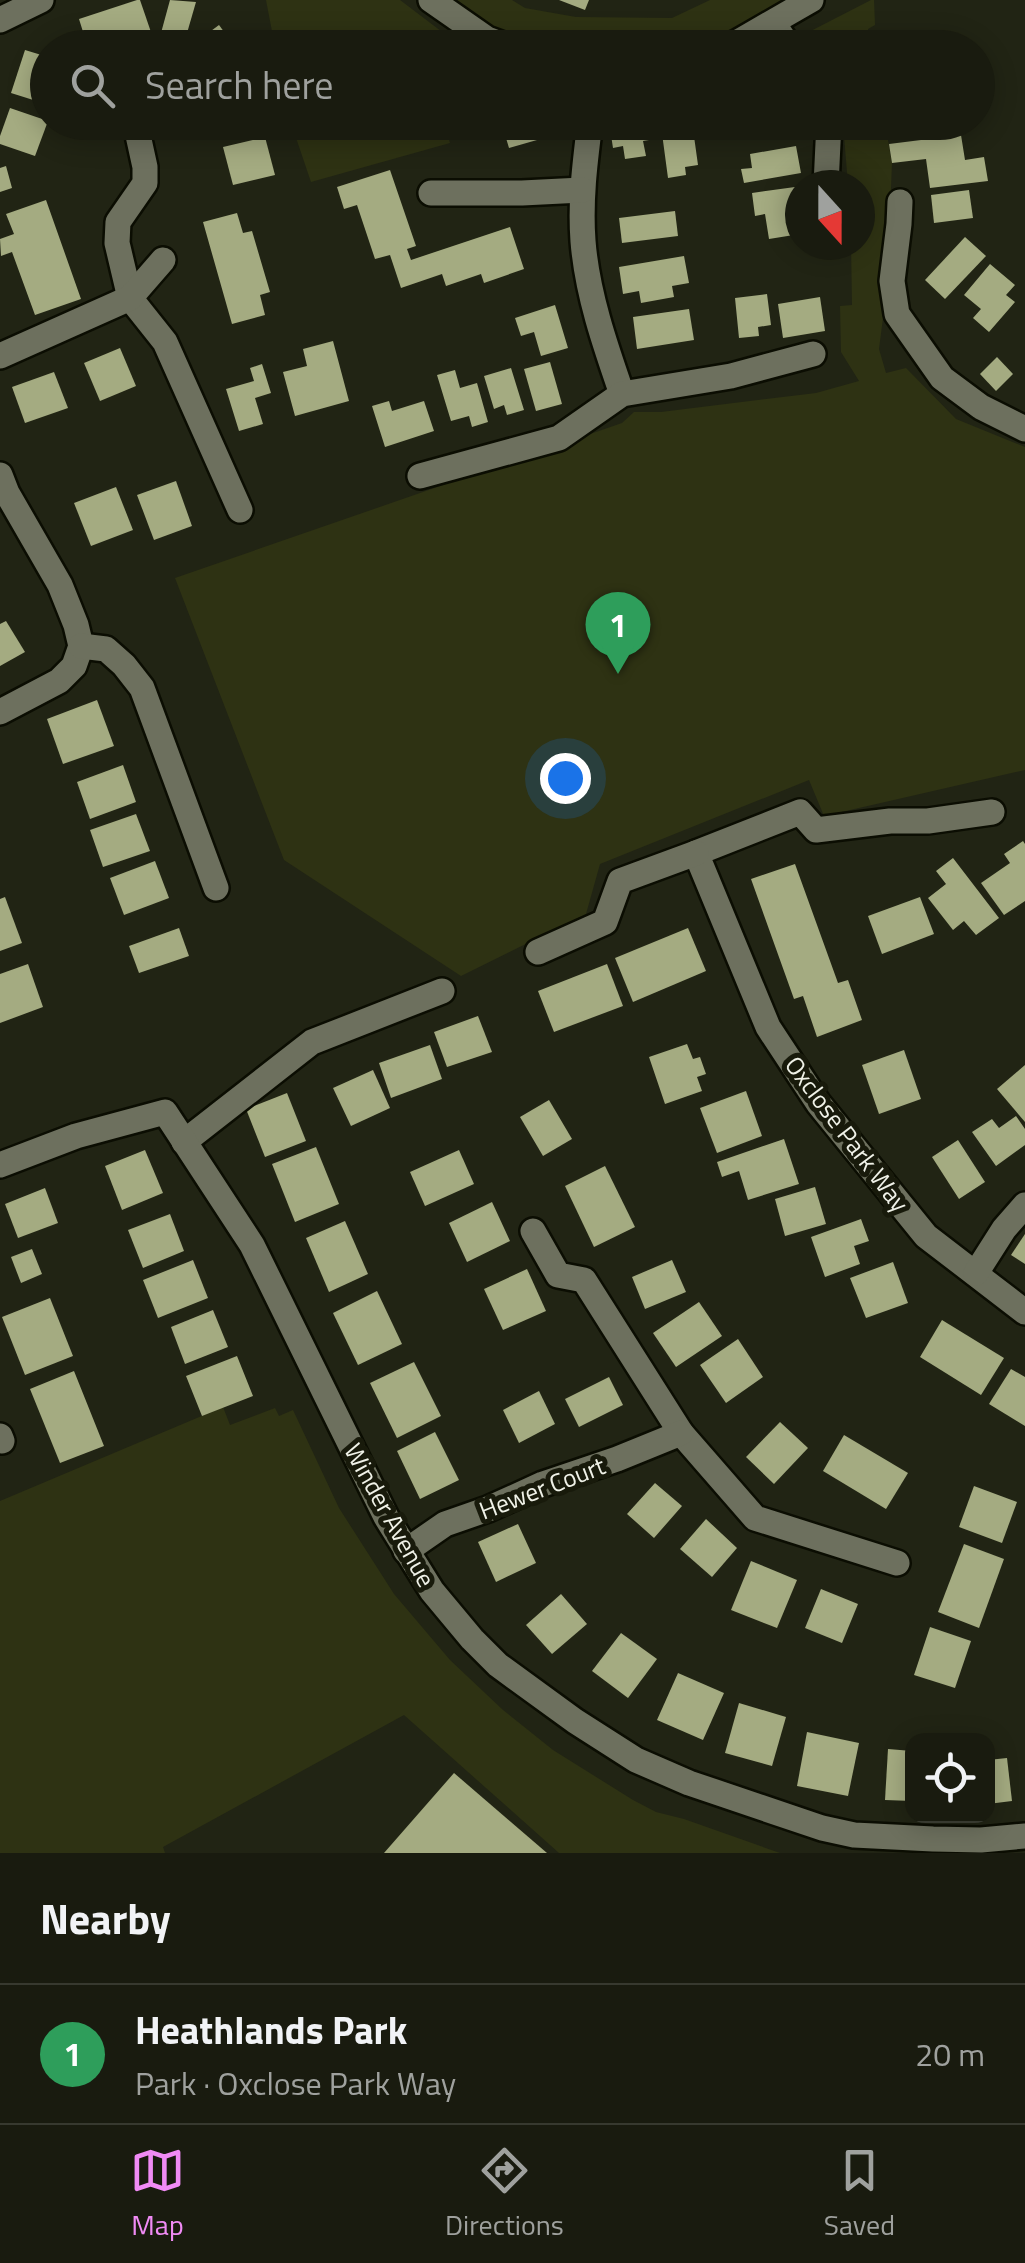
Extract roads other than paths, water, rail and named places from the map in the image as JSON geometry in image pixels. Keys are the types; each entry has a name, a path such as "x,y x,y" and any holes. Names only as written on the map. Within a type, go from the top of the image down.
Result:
{"street":[{"path":"0,20 41,0"},
{"path":"431,0 474,30"},
{"path":"759,30 811,0"},
{"path":"773,23 778,30"},
{"path":"139,140 146,167 145,183 118,222 117,242 130,298 165,342 240,510"},
{"path":"588,140 582,190 583,244 594,308 622,394"},
{"path":"827,170 828,140"},
{"path":"431,193 582,190"},
{"path":"900,202 892,281 897,314 942,378 980,408 1025,429"},
{"path":"0,356 130,298 164,260"},
{"path":"420,476 559,438 622,394 732,376 813,354"},
{"path":"0,475 60,584 81,646 74,666 59,682 0,712"},
{"path":"81,646 106,650 142,688 216,888"},
{"path":"538,952 604,922 620,881 800,812 816,830 890,821 928,822 992,812"},
{"name":"Oxclose Park Way","path":"696,853 768,1027 818,1103 926,1236 1025,1312"},
{"path":"184,1142 312,1042 442,990"},
{"name":"Winder Avenue","path":"2,1159 164,1112 252,1245 386,1517 432,1590 498,1665 576,1721 636,1760 688,1783 822,1828 854,1835 980,1840 1025,1836"},
{"path":"976,1273 1025,1205"},
{"path":"533,1231 558,1275 584,1280 681,1432 755,1518 897,1563"},
{"name":"Hewer Court","path":"406,1550 445,1524 681,1432"}],"place":[{"name":"Heathlands Park","path":"618,674"}]}
